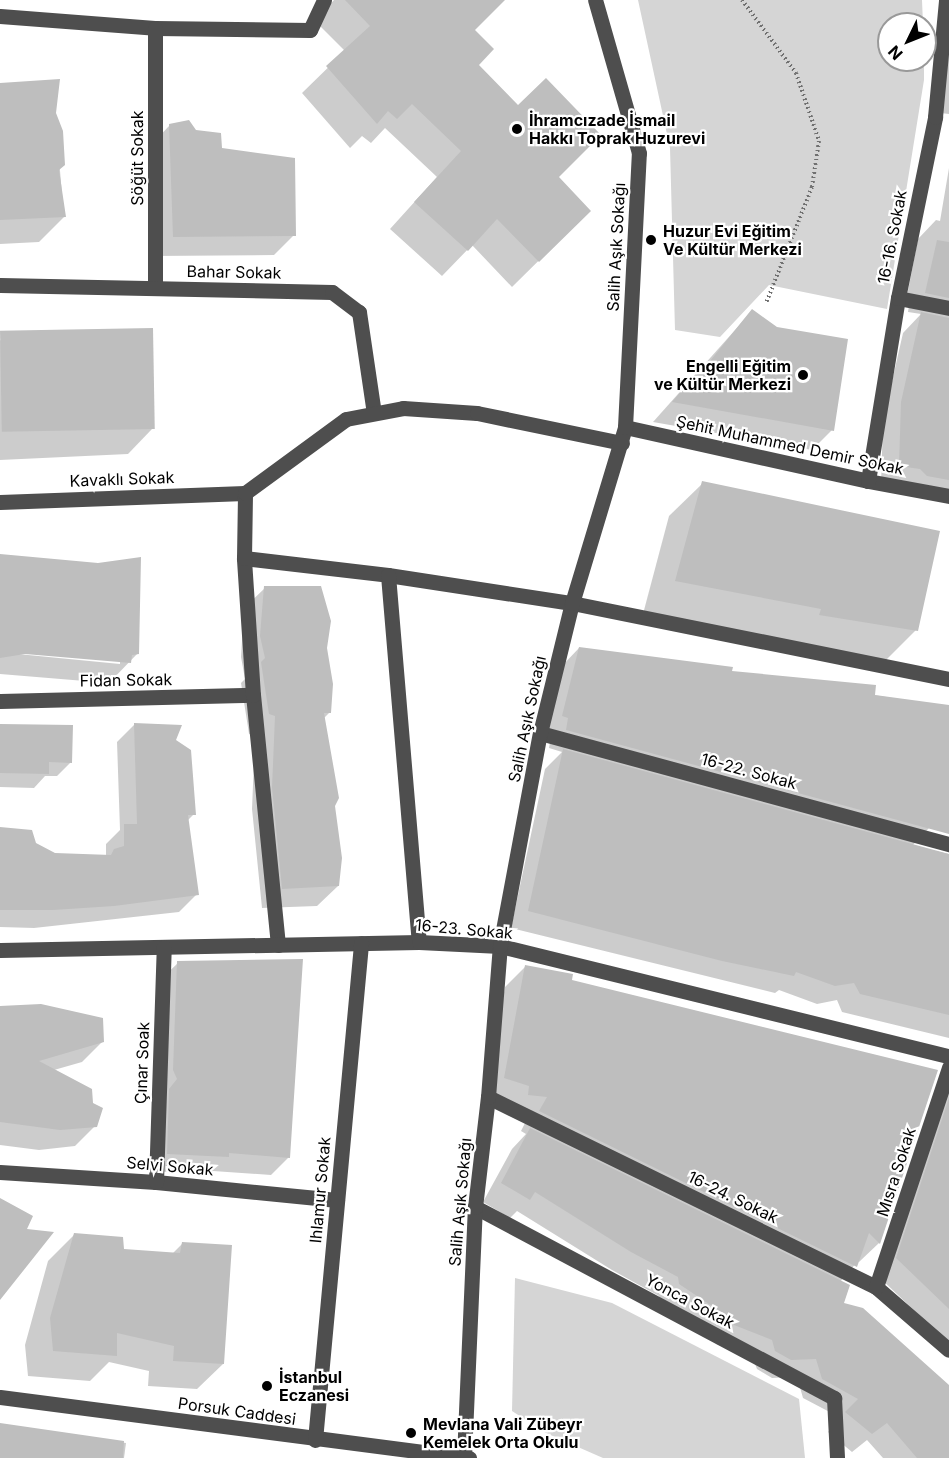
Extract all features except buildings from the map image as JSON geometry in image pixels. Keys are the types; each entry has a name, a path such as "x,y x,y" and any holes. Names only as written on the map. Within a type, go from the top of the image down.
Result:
{"street":[{"path":"0,16 155,28 310,30 324,0"},
{"name":"Salih Aşık Sokağı","path":"464,1457 475,1208 488,1097 500,946 540,733 572,603 625,427 639,153 595,0"},
{"name":"16-16. Sokak","path":"868,481 898,298 942,119 946,0"},
{"name":"Söğüt Sokak","path":"155,28 155,288"},
{"name":"Bahar Sokak","path":"0,285 332,292 359,312 374,414"},
{"path":"898,298 949,308"},
{"path":"278,945 253,695 244,558 245,493 346,419 403,408 477,413 622,442"},
{"name":"Şehit Muhammed Demir Sokak","path":"625,427 868,481 949,496"},
{"name":"Kavaklı Sokak","path":"0,502 245,493"},
{"path":"244,558 388,575 572,603 948,676"},
{"path":"388,575 419,942"},
{"name":"Fidan Sokak","path":"0,701 253,695"},
{"name":"16-22. Sokak","path":"540,733 949,844"},
{"name":"16-23. Sokak","path":"0,950 419,942 500,946 949,1056"},
{"name":"Ihlamur Sokak","path":"315,1440 361,943"},
{"name":"Çınar Soak","path":"156,1182 164,947"},
{"name":"Mısra Sokak","path":"876,1287 949,1067"},
{"name":"16-24. Sokak","path":"488,1097 876,1287 949,1350"},
{"name":"Selvi Sokak","path":"0,1172 156,1182 337,1200"},
{"name":"Yonca Sokak","path":"475,1208 834,1398 837,1458"},
{"name":"Porsuk Caddesi","path":"0,1398 469,1458"}],"path":[{"path":"742,0 795,73 819,141 812,187 766,303"}],"shaded area":[{"path":"638,0 922,0 922,12 877,12 877,72 924,72 887,309 769,285 720,337 675,330 670,148"},
{"path":"515,1278 612,1303 799,1399 805,1458 603,1458 546,1433 512,1411"}],"place":[{"name":"İhramcızade İsmail Hakkı Toprak Huzurevi","path":"517,129"},
{"name":"Huzur Evi Eğitim Ve Kültür Merkezi","path":"651,240"},
{"name":"Engelli Eğitim ve Kültür Merkezi","path":"803,375"},
{"name":"İstanbul Eczanesi","path":"267,1386"},
{"name":"Mevlana Vali Zübeyr Kemelek Orta Okulu","path":"411,1433"}]}
